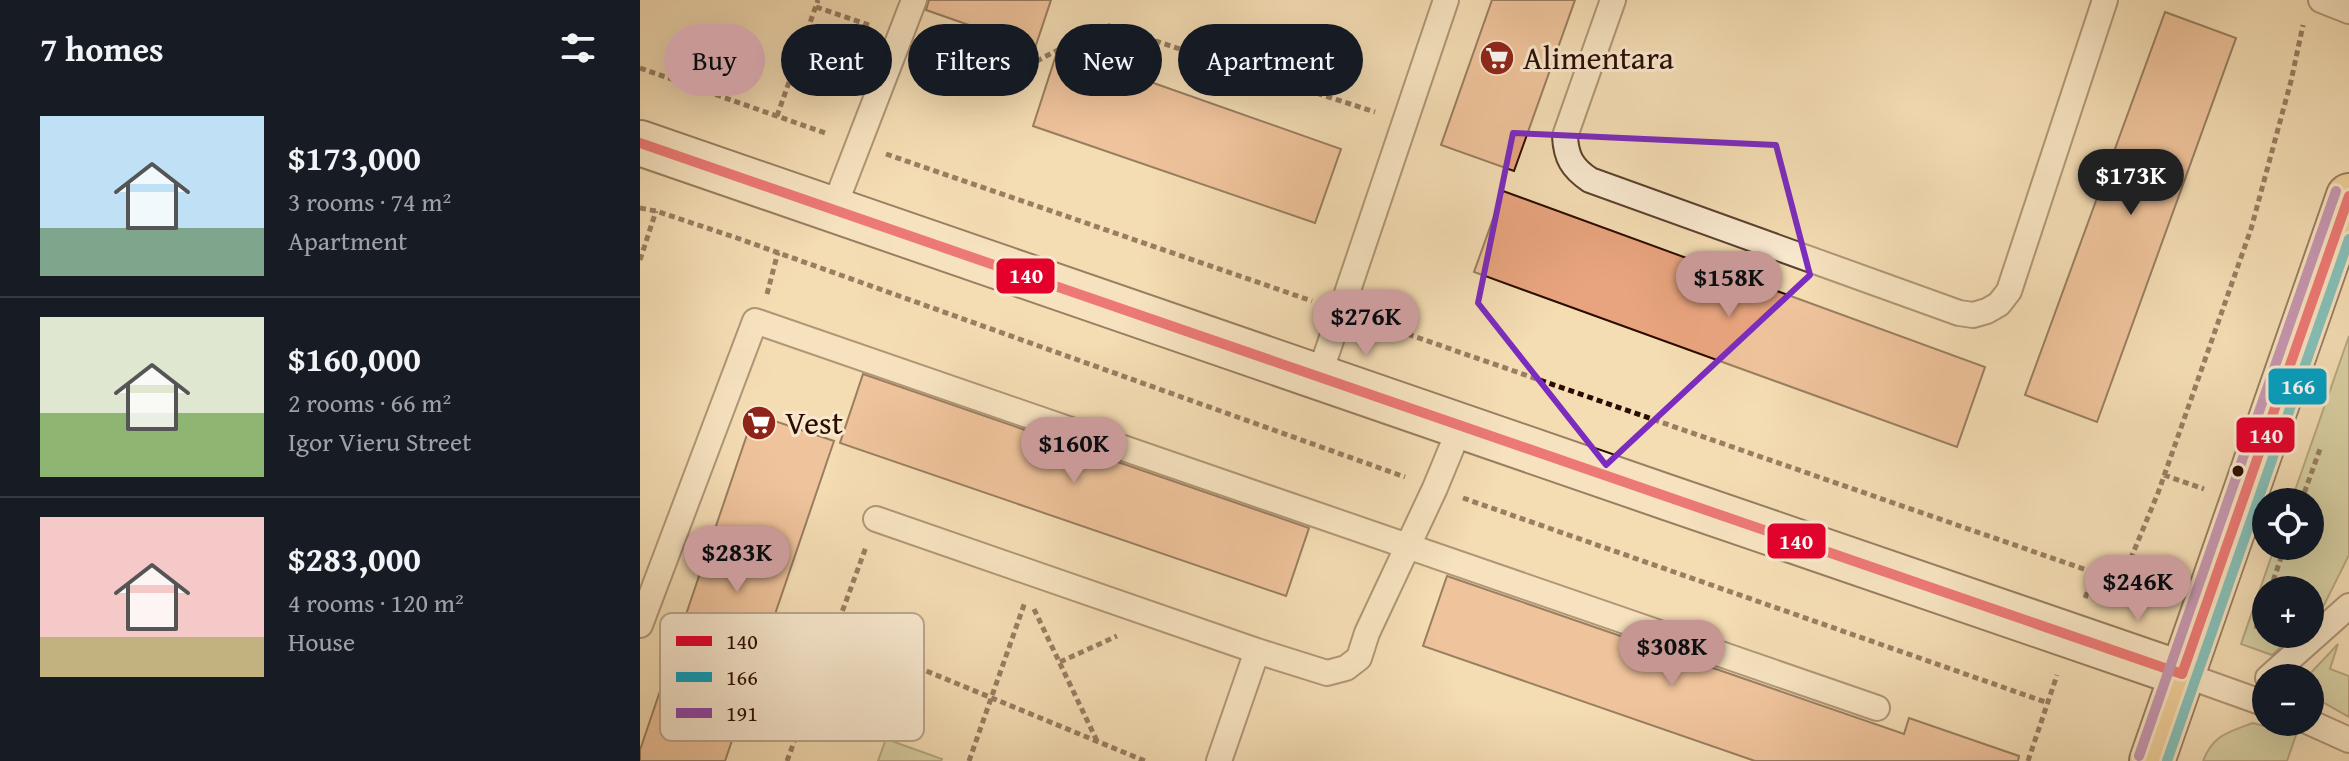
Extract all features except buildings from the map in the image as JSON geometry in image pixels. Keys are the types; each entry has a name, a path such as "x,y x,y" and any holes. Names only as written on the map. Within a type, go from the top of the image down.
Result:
{"main road":[{"path":"2152,761 2349,196"}],"street":[{"path":"643,153 833,210 2182,674"}],"lane":[{"path":"833,210 914,0"},
{"path":"1318,379 1446,0"},
{"path":"1613,0 1565,136 1566,153 1579,173 1590,180 1920,300 1973,315 1999,304 2009,291 2105,0"},
{"path":"2313,7 2349,11"},
{"path":"640,625 755,321 1877,708"},
{"path":"876,519 1327,673 1346,668 1359,658 1367,633 1461,425"},
{"path":"2284,664 2349,606"},
{"path":"1219,761 1257,651"},
{"path":"2182,674 2252,698"},
{"path":"2324,729 2349,740"}],"path":[{"path":"777,116 818,0"},
{"path":"640,68 2121,582 2158,493 2251,229 2313,7"},
{"path":"1039,60 1106,25 1405,121"},
{"path":"640,208 778,252 1435,488 2048,703"},
{"path":"640,260 656,211"},
{"path":"768,292 778,252"},
{"path":"2306,488 2320,449"},
{"path":"841,613 876,519"},
{"path":"969,761 1028,596 1097,742"},
{"path":"1060,662 1159,617"},
{"path":"924,670 1145,761"},
{"path":"787,761 794,741"}],"highlighted area":[{"path":"1513,133 1776,145 1810,275 1606,465 1478,303"}],"green space":[{"path":"2349,336 2349,555 2324,605 2324,576 2265,576 2270,560 2324,560 2324,488 2296,488"},
{"path":"2252,612 2252,648 2241,644"},
{"path":"2338,644 2330,669 2349,676 2349,717 2324,703 2324,664 2319,664"},
{"path":"2252,648 2280,648 2272,655"},
{"path":"2252,723 2252,736 2296,736 2287,761 2203,761 2212,745 2229,732"},
{"path":"885,741 942,759 941,761 878,761"}],"transit line":[{"name":"140","path":"640,143 2182,674"},
{"name":"191","path":"2139,756 2336,191"},
{"name":"140","path":"2182,674 2349,196"},
{"name":"166","path":"2167,761 2349,239"}],"place":[{"name":"Alimentara","path":"1497,58"},
{"name":"Vest","path":"759,423"}]}
